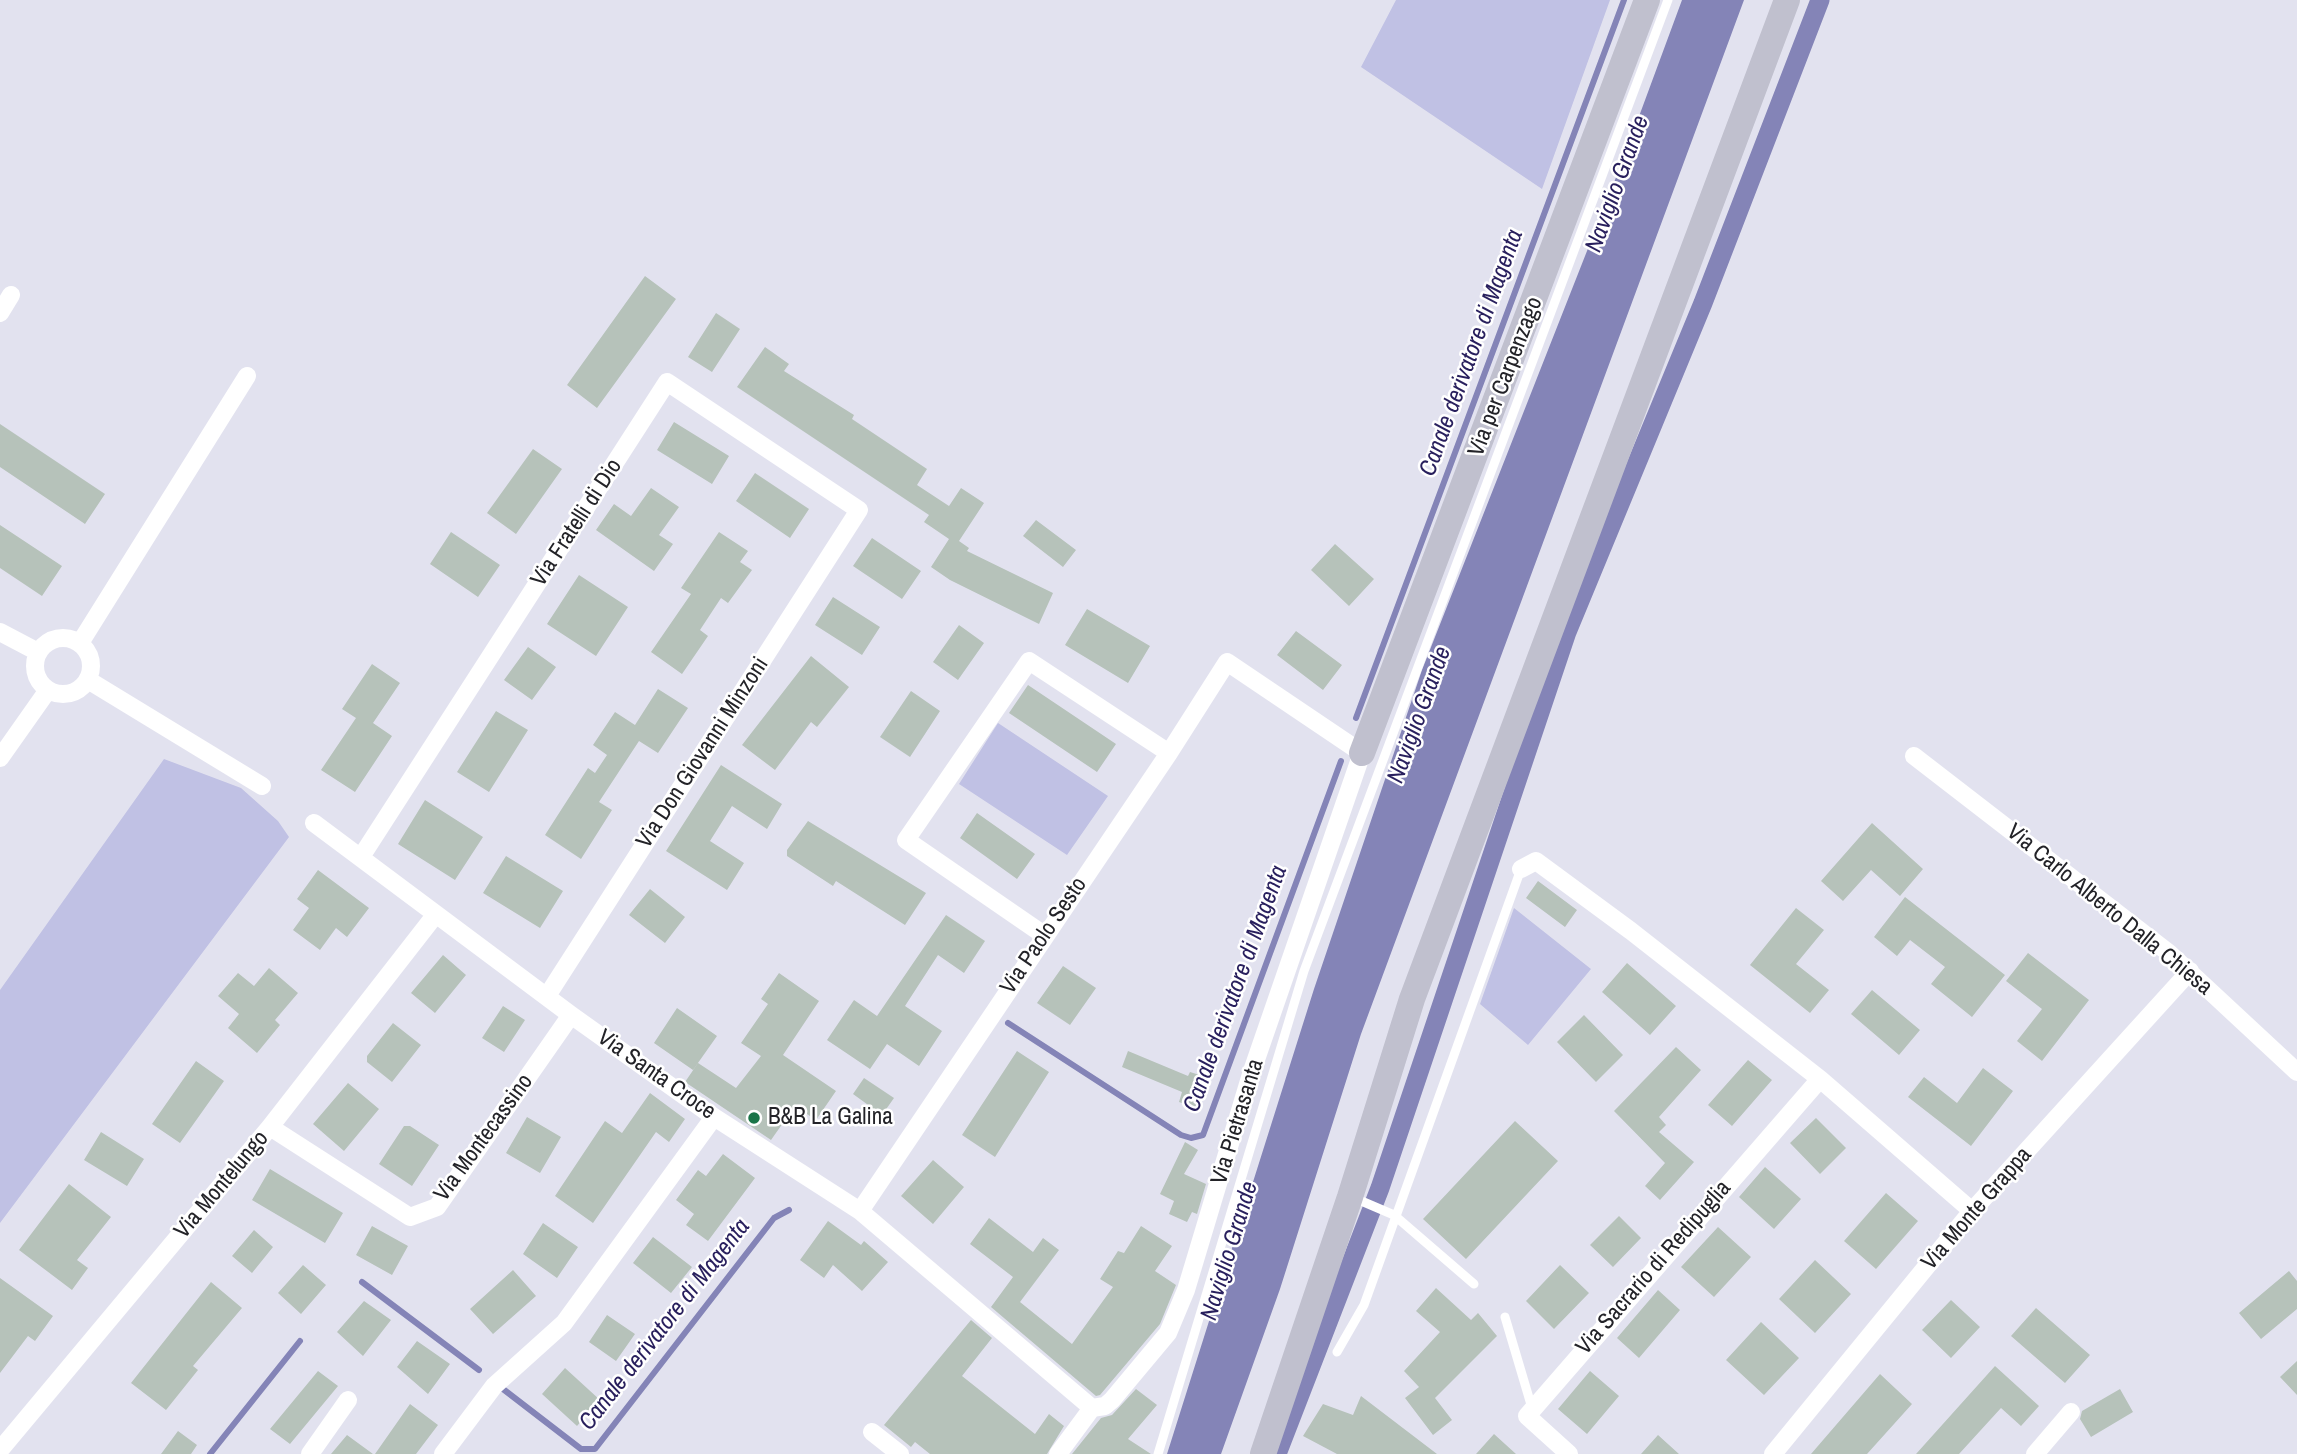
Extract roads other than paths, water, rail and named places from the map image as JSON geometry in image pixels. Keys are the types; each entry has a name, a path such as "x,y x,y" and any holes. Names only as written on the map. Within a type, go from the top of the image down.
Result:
{"street":[{"name":"Via per Carpenzago","path":"1362,753 1647,0"},
{"path":"1263,1454 1350,1197 1412,999 1787,0"},
{"path":"0,313 11,295"},
{"path":"80,643 247,376"},
{"name":"Via Fratelli di Dio","path":"361,857 667,382 859,510"},
{"name":"Via Don Giovanni Minzoni","path":"547,996 859,510"},
{"path":"0,632 38,652"},
{"path":"52,639 71,639 80,643 90,656 91,672 88,680 82,688 66,695 48,690 37,677 35,669 38,652 52,639"},
{"path":"1044,935 906,840 1029,661 1169,753"},
{"name":"Via Paolo Sesto","path":"860,1211 1169,753 1227,662 1362,753"},
{"path":"88,680 262,786"},
{"path":"0,758 48,690"},
{"name":"Via Pietrasanta","path":"1058,1454 1092,1408 1105,1406 1112,1400 1168,1333 1186,1290 1251,1074 1362,753"},
{"name":"Via Carlo Alberto Dalla Chiesa","path":"1914,756 2190,971 2297,1072"},
{"name":"Via Santa Croce","path":"314,823 571,1015 714,1117 860,1211 1092,1408"},
{"path":"1521,869 1536,861 1820,1079 1972,1211"},
{"name":"Via Montelungo","path":"0,1450 270,1127 436,914"},
{"name":"Via Monte Grappa","path":"1773,1454 1972,1211 2190,971"},
{"name":"Via Montecassino","path":"270,1127 410,1217 437,1206 571,1015"},
{"name":"Via Sacrario di Redipuglia","path":"1532,1408 1820,1079"},
{"path":"443,1454 494,1386 564,1323 714,1117"},
{"path":"310,1454 348,1400"},
{"path":"1532,1408 1527,1416 1569,1454"},
{"path":"2035,1454 2071,1412"},
{"path":"872,1432 900,1454"}],"lane":[{"path":"1158,1454 1304,971 1668,0"},
{"path":"1337,1352 1364,1305 1394,1215 1521,869"},
{"path":"1350,1197 1394,1215 1474,1284"},
{"path":"1505,1317 1532,1408"}],"water":[{"name":"Naviglio Grande","path":"1682,0 1744,0 1361,1034 1280,1289 1221,1454 1167,1454 1314,989 1422,670 1624,157"}],"waterway":[{"name":"Canale derivatore di Magenta","path":"1356,718 1624,0"},
{"path":"1277,1454 1380,1188 1567,632 1703,303 1820,0"},
{"name":"Canale derivatore di Magenta","path":"1008,1023 1181,1135 1191,1138 1203,1135 1341,761"},
{"name":"Canale derivatore di Magenta","path":"503,1389 581,1449 595,1449 774,1218 789,1210"},
{"name":"Canale derivatore di Magenta","path":"362,1282 479,1370"},
{"name":"Canale derivatore di Magenta","path":"210,1454 300,1341"}],"place":[{"name":"B&B La Galina","path":"754,1118"}]}
